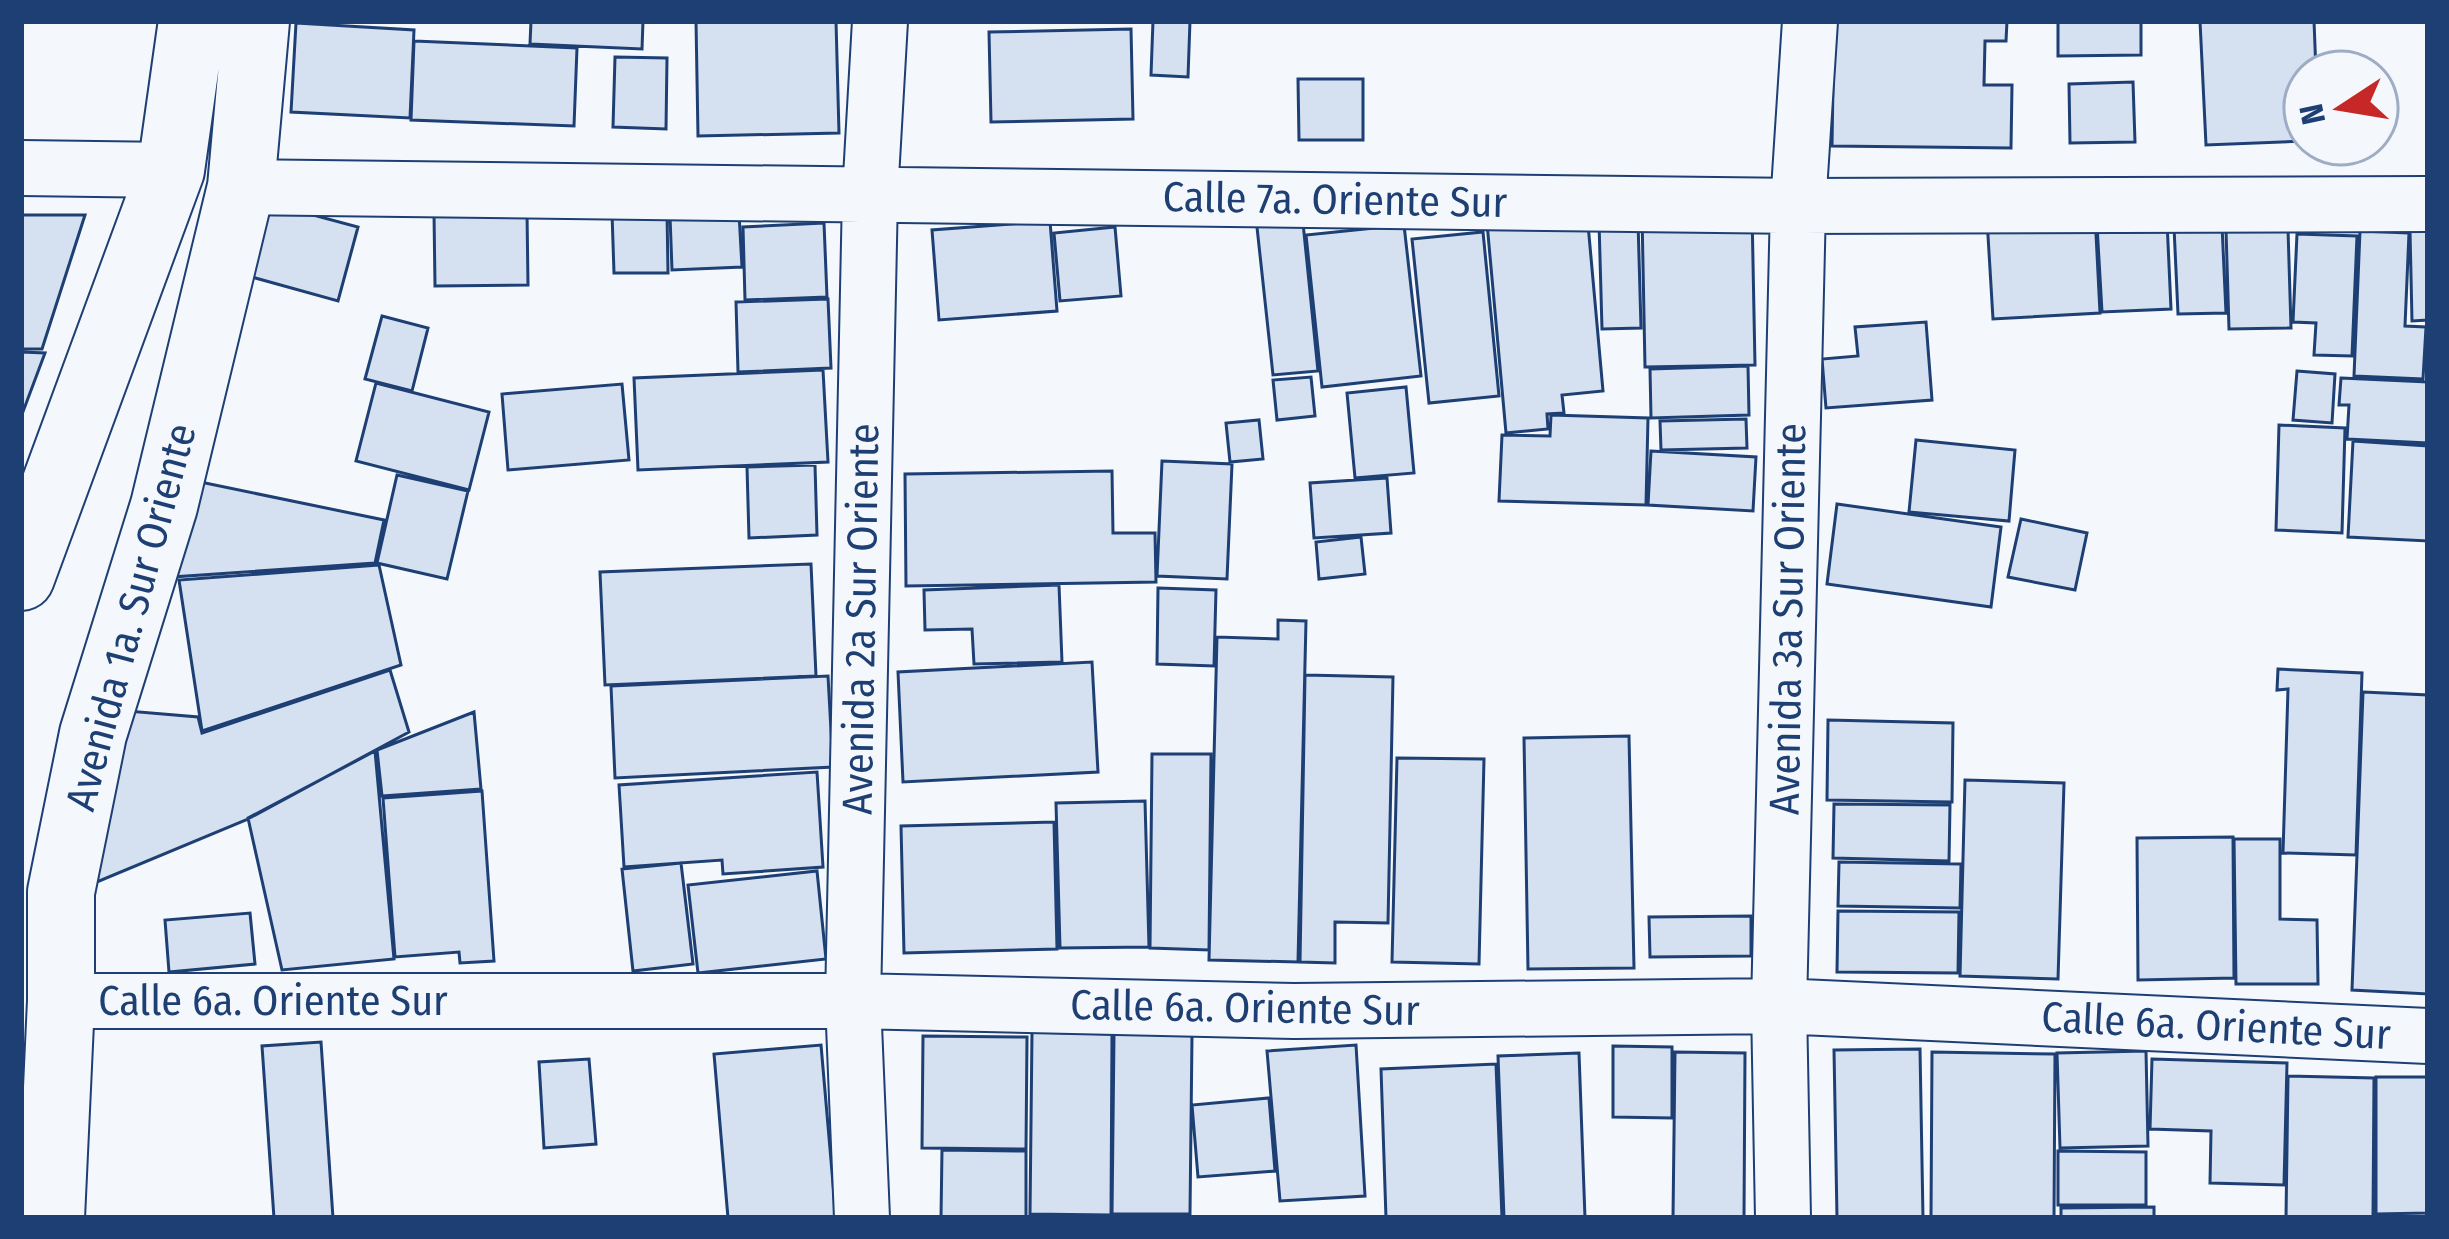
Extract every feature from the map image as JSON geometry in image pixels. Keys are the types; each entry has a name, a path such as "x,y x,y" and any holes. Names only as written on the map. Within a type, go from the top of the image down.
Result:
{"street":[{"path":"21,577 171,170 192,21"},
{"name":"Avenida 1a. Sur Oriente","path":"51,1218 61,892 93,734 164,506 242,187 256,21"},
{"name":"Avenida 2a Sur Oriente","path":"862,1218 853,1001 870,195 880,21"},
{"name":"Avenida 3a Sur Oriente","path":"1783,1218 1779,1006 1798,206 1810,21"},
{"path":"21,168 171,170"},
{"name":"Calle 7a. Oriente Sur","path":"242,187 1798,206 2428,204"},
{"name":"Calle 6a. Oriente Sur","path":"61,1001 853,1001 1294,1011 1779,1006 2428,1036"}],"building":[{"path":"531,21 643,21 642,49 530,44"},
{"path":"696,21 836,21 839,133 698,136"},
{"path":"1153,21 1190,21 1188,77 1151,75"},
{"path":"1834,21 2007,21 2006,41 1985,41 1984,85 2012,85 2011,148 1832,146"},
{"path":"2058,21 2141,21 2141,55 2058,56"},
{"path":"2200,21 2314,21 2315,48 2281,48 2281,142 2206,145"},
{"path":"296,23 414,30 410,118 291,112"},
{"path":"1131,29 1133,119 991,122 989,32"},
{"path":"414,41 577,48 574,126 411,120"},
{"path":"615,57 667,58 666,129 613,127"},
{"path":"1298,79 1363,79 1363,140 1299,140"},
{"path":"2133,82 2135,142 2070,143 2069,84"},
{"path":"261,201 358,227 338,301 241,274"},
{"path":"1752,211 1755,365 1645,367 1642,214"},
{"path":"527,212 528,285 435,286 434,213"},
{"path":"667,212 668,273 614,273 612,213"},
{"path":"739,213 742,267 672,270 670,216"},
{"path":"1302,213 1318,371 1273,375 1256,218"},
{"path":"1587,213 1603,391 1562,395 1564,413 1547,414 1548,429 1506,433 1487,223"},
{"path":"2095,214 2100,313 1993,319 1987,219"},
{"path":"21,215 85,215 42,349 21,349"},
{"path":"1050,221 1057,311 939,320 932,230"},
{"path":"1638,221 1641,328 1602,329 1599,222"},
{"path":"2167,221 2171,309 2102,312 2097,225"},
{"path":"824,223 827,297 745,300 743,227"},
{"path":"1404,225 1421,376 1322,387 1306,235"},
{"path":"2222,225 2226,313 2178,314 2174,227"},
{"path":"1115,227 1121,296 1060,301 1054,233"},
{"path":"2288,229 2291,328 2229,329 2226,230"},
{"path":"2428,230 2428,320 2412,321 2410,231"},
{"path":"2360,231 2409,233 2405,326 2426,327 2423,379 2354,376"},
{"path":"1483,232 1499,396 1429,403 1412,239"},
{"path":"2297,234 2357,236 2352,356 2314,355 2316,323 2293,322"},
{"path":"828,299 831,368 738,372 736,302"},
{"path":"382,316 428,328 412,391 365,379"},
{"path":"1926,322 1932,400 1826,408 1822,359 1858,356 1855,327"},
{"path":"21,352 45,353 21,417"},
{"path":"1748,366 1749,415 1651,418 1650,369"},
{"path":"823,370 828,462 638,470 634,378"},
{"path":"2297,371 2335,374 2332,423 2293,420"},
{"path":"1311,377 1315,416 1277,420 1273,380"},
{"path":"2341,378 2428,382 2428,443 2347,439 2349,405 2339,405"},
{"path":"376,383 489,412 469,490 356,461"},
{"path":"622,384 629,460 508,470 502,394"},
{"path":"1406,387 1414,473 1355,478 1347,393"},
{"path":"1551,415 1648,418 1646,505 1499,501 1502,435 1550,436"},
{"path":"1746,419 1747,448 1661,450 1660,421"},
{"path":"1259,420 1263,459 1230,462 1226,423"},
{"path":"2279,425 2345,428 2342,533 2276,530"},
{"path":"1916,440 2015,450 2009,521 1909,512"},
{"path":"2353,441 2428,446 2428,541 2348,537"},
{"path":"1651,451 1756,457 1753,511 1648,505"},
{"path":"1162,461 1232,464 1227,579 1157,576"},
{"path":"815,465 817,535 749,538 747,467"},
{"path":"1112,471 1113,533 1155,533 1156,582 906,586 905,474"},
{"path":"397,475 468,491 447,579 377,563"},
{"path":"181,478 384,520 375,563 157,578"},
{"path":"1387,478 1391,533 1314,538 1310,483"},
{"path":"1837,504 2001,527 1991,607 1827,584"},
{"path":"2021,519 2087,533 2075,590 2008,577"},
{"path":"1361,537 1365,574 1319,579 1316,542"},
{"path":"811,564 816,676 605,685 600,572"},
{"path":"379,565 401,665 202,731 179,580"},
{"path":"1059,585 1062,662 974,664 972,629 925,630 924,590"},
{"path":"1158,588 1216,590 1214,666 1157,664"},
{"path":"1278,620 1306,621 1298,962 1209,960 1217,637 1278,639"},
{"path":"1092,662 1098,772 903,782 898,672"},
{"path":"2278,669 2362,673 2356,855 2283,853 2288,689 2277,690"},
{"path":"390,670 409,732 246,820 80,889 116,710 198,717 202,733"},
{"path":"1305,675 1393,677 1388,923 1335,922 1335,963 1300,962"},
{"path":"828,676 833,767 615,778 611,686"},
{"path":"2363,692 2428,695 2428,994 2352,990"},
{"path":"474,712 481,789 382,796 377,750"},
{"path":"1828,720 1953,723 1952,802 1827,800"},
{"path":"1629,736 1634,968 1528,969 1524,738"},
{"path":"375,751 394,959 282,970 248,818"},
{"path":"1152,754 1211,754 1209,950 1150,948"},
{"path":"1397,758 1484,759 1479,964 1392,962"},
{"path":"817,772 823,867 723,874 722,860 624,867 619,785"},
{"path":"1965,780 2064,783 2058,979 1960,976"},
{"path":"482,791 494,961 460,963 459,952 395,957 383,798"},
{"path":"1145,801 1149,947 1060,948 1056,803"},
{"path":"1834,804 1950,805 1949,861 1833,858"},
{"path":"1054,822 1057,949 904,953 901,826"},
{"path":"2233,837 2234,978 2138,980 2137,838"},
{"path":"2234,839 2280,839 2280,919 2317,920 2318,984 2236,984"},
{"path":"1839,862 1961,864 1960,908 1838,906"},
{"path":"681,863 693,964 633,971 622,869"},
{"path":"817,871 826,959 698,973 688,885"},
{"path":"1838,911 1959,912 1958,973 1837,972"},
{"path":"250,913 255,964 169,972 165,920"},
{"path":"1751,916 1751,956 1650,957 1649,917"},
{"path":"1032,1032 1112,1034 1111,1215 1030,1214"},
{"path":"1114,1034 1192,1035 1190,1214 1112,1214"},
{"path":"923,1036 1027,1037 1026,1149 922,1148"},
{"path":"321,1042 333,1218 274,1218 262,1046"},
{"path":"821,1045 836,1218 728,1218 714,1054"},
{"path":"1356,1045 1365,1196 1280,1201 1267,1051"},
{"path":"1613,1046 1672,1047 1672,1118 1613,1117"},
{"path":"1920,1049 1923,1218 1837,1218 1834,1050"},
{"path":"2146,1051 2148,1146 2060,1148 2057,1053"},
{"path":"1675,1052 1745,1053 1744,1218 1673,1218"},
{"path":"1932,1052 2055,1054 2054,1218 1931,1218"},
{"path":"1579,1053 1585,1218 1504,1218 1498,1056"},
{"path":"589,1059 596,1144 544,1148 539,1062"},
{"path":"2152,1059 2287,1063 2284,1185 2210,1183 2211,1131 2150,1129"},
{"path":"1496,1064 1502,1218 1386,1218 1381,1069"},
{"path":"2288,1076 2374,1078 2373,1218 2286,1218"},
{"path":"2376,1077 2428,1077 2428,1213 2376,1214"},
{"path":"1269,1098 1275,1171 1198,1177 1192,1105"},
{"path":"942,1150 1026,1151 1026,1218 941,1218"},
{"path":"2058,1151 2146,1152 2146,1205 2058,1205"},
{"path":"2154,1207 2154,1218 2061,1218 2061,1208"}]}
